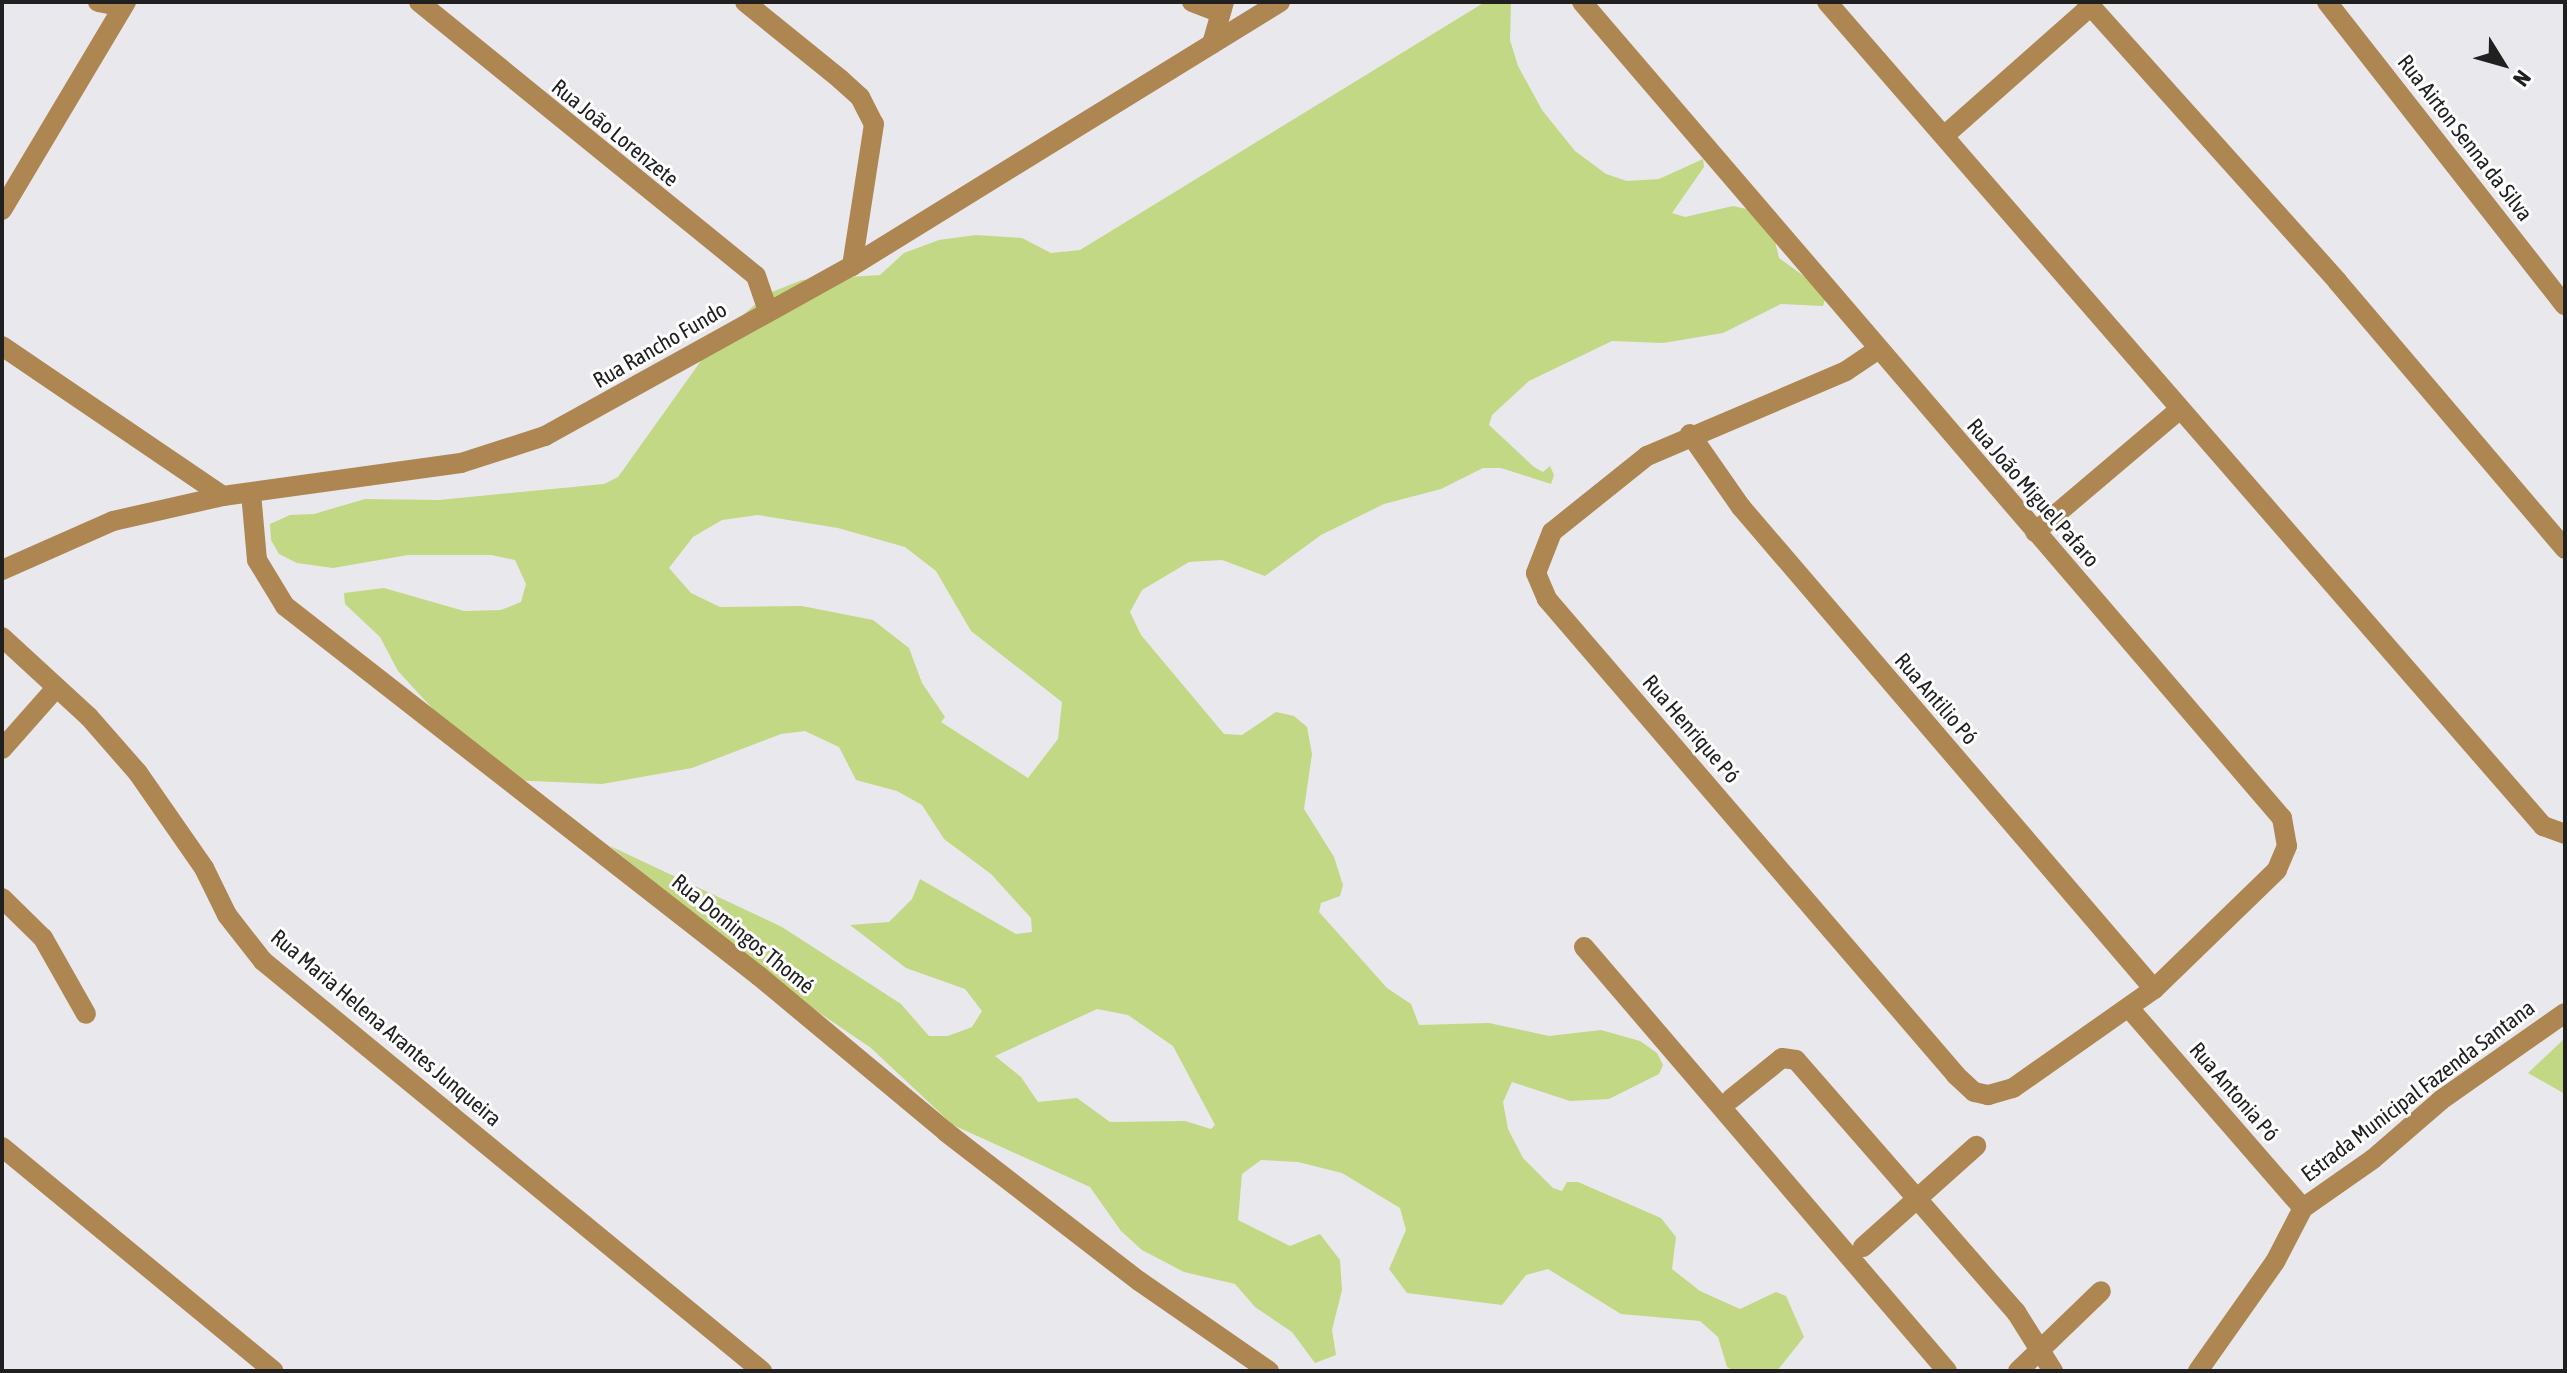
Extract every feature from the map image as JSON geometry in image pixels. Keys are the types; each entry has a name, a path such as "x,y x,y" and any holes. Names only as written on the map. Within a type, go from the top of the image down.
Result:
{"street":[{"path":"2,210 125,4 98,2"},
{"name":"Rua João Lorenzete","path":"419,2 756,276 768,310"},
{"path":"745,2 850,88 874,124 852,266"},
{"path":"1192,2 1222,7 1212,44"},
{"name":"Rua Rancho Fundo","path":"2,570 113,521 223,496 503,453 602,408 768,310 852,266 1280,2"},
{"name":"Rua João Miguel Pafaro","path":"1582,2 1876,351 2282,818 2287,832 2287,846 2277,870 2154,989 2129,1008"},
{"path":"1827,2 2543,826 2565,834"},
{"name":"Rua Airton Senna da Silva","path":"2327,2 2565,305"},
{"path":"1944,136 2088,4 2337,281 2565,549"},
{"path":"2,346 223,496"},
{"name":"Rua Henrique Pó","path":"1876,351 1846,371 1690,434 1647,456 1552,532 1536,573 1547,599 1974,1092 1988,1095 2013,1088 2129,1008"},
{"path":"2035,532 2179,410"},
{"name":"Rua Antilio Pó","path":"1690,434 1741,507 2154,989"},
{"name":"Rua Domingos Thomé","path":"251,493 257,560 285,606 747,966 946,1132 1139,1281 1269,1371"},
{"name":"Rua Maria Helena Arantes Junqueira","path":"2,637 138,773 204,868 227,915 263,961 762,1371"},
{"path":"2,749 56,688"},
{"path":"2,898 43,938 86,1014"},
{"path":"1584,947 1947,1371"},
{"name":"Rua Antonia Pó","path":"2129,1008 2303,1208"},
{"name":"Estrada Municipal Fazenda Santana","path":"2198,1371 2275,1262 2303,1208 2373,1159 2441,1100 2565,1013"},
{"path":"1731,1099 1782,1058 1796,1060 1919,1196 2043,1349 2053,1371"},
{"path":"1863,1247 1976,1146"},
{"path":"2,1147 274,1371"},
{"path":"2018,1371 2101,1291"}],"green space":[{"path":"1485,2 1511,2 1510,40 1518,66 1542,110 1575,151 1606,174 1627,181 1659,179 1703,159 1704,167 1672,213 1685,217 1733,206 1751,210 1772,228 1779,258 1827,293 1823,306 1781,304 1723,333 1663,343 1612,341 1529,381 1492,415 1489,425 1534,467 1543,472 1550,466 1554,475 1551,484 1501,468 1483,468 1441,489 1384,504 1321,535 1265,576 1222,560 1189,562 1142,590 1130,612 1141,635 1224,734 1242,735 1276,712 1294,716 1307,727 1312,754 1304,809 1334,857 1343,885 1340,896 1321,903 1319,912 1387,988 1411,1004 1419,1025 1489,1023 1549,1036 1601,1030 1640,1041 1657,1053 1663,1065 1659,1074 1609,1099 1570,1101 1512,1082 1503,1102 1508,1129 1523,1158 1553,1188 1562,1191 1567,1182 1578,1182 1661,1218 1676,1237 1672,1269 1700,1291 1740,1309 1776,1292 1786,1296 1804,1337 1777,1371 1735,1371 1727,1367 1718,1337 1700,1321 1621,1314 1548,1269 1526,1275 1502,1305 1407,1293 1389,1269 1406,1230 1400,1208 1342,1173 1298,1162 1261,1160 1242,1174 1238,1220 1290,1246 1320,1234 1340,1260 1342,1290 1332,1330 1336,1355 1315,1363 1292,1332 1255,1307 1235,1284 1184,1272 1142,1250 1121,1231 1090,1187 953,1125 871,1048 783,988 610,846 782,927 901,1004 929,1036 948,1036 972,1027 982,1011 965,989 906,968 850,925 889,922 912,899 920,879 1016,934 1032,932 1031,918 991,874 944,839 922,805 897,791 856,780 839,747 805,731 781,734 692,768 602,784 508,780 455,733 398,671 380,637 345,604 344,593 384,588 464,611 501,610 521,602 526,584 515,560 491,555 408,555 333,568 297,563 279,554 271,540 270,524 290,515 314,514 365,499 439,500 604,484 618,477 718,337 767,294 802,280 880,275 904,253 939,240 976,235 1022,238 1051,253 1080,250","holes":["758,515 838,528 905,547 936,571 971,631 1062,702 1058,739 1028,778 941,722 945,717 922,683 909,648 873,620 802,606 720,607 691,593 669,568 693,537 722,520","1097,1009 1128,1015 1173,1046 1215,1125 1211,1129 1185,1121 1110,1122 1077,1098 1038,1102 1021,1077 995,1056"]},
{"path":"2565,1038 2565,1094 2528,1073"}]}
